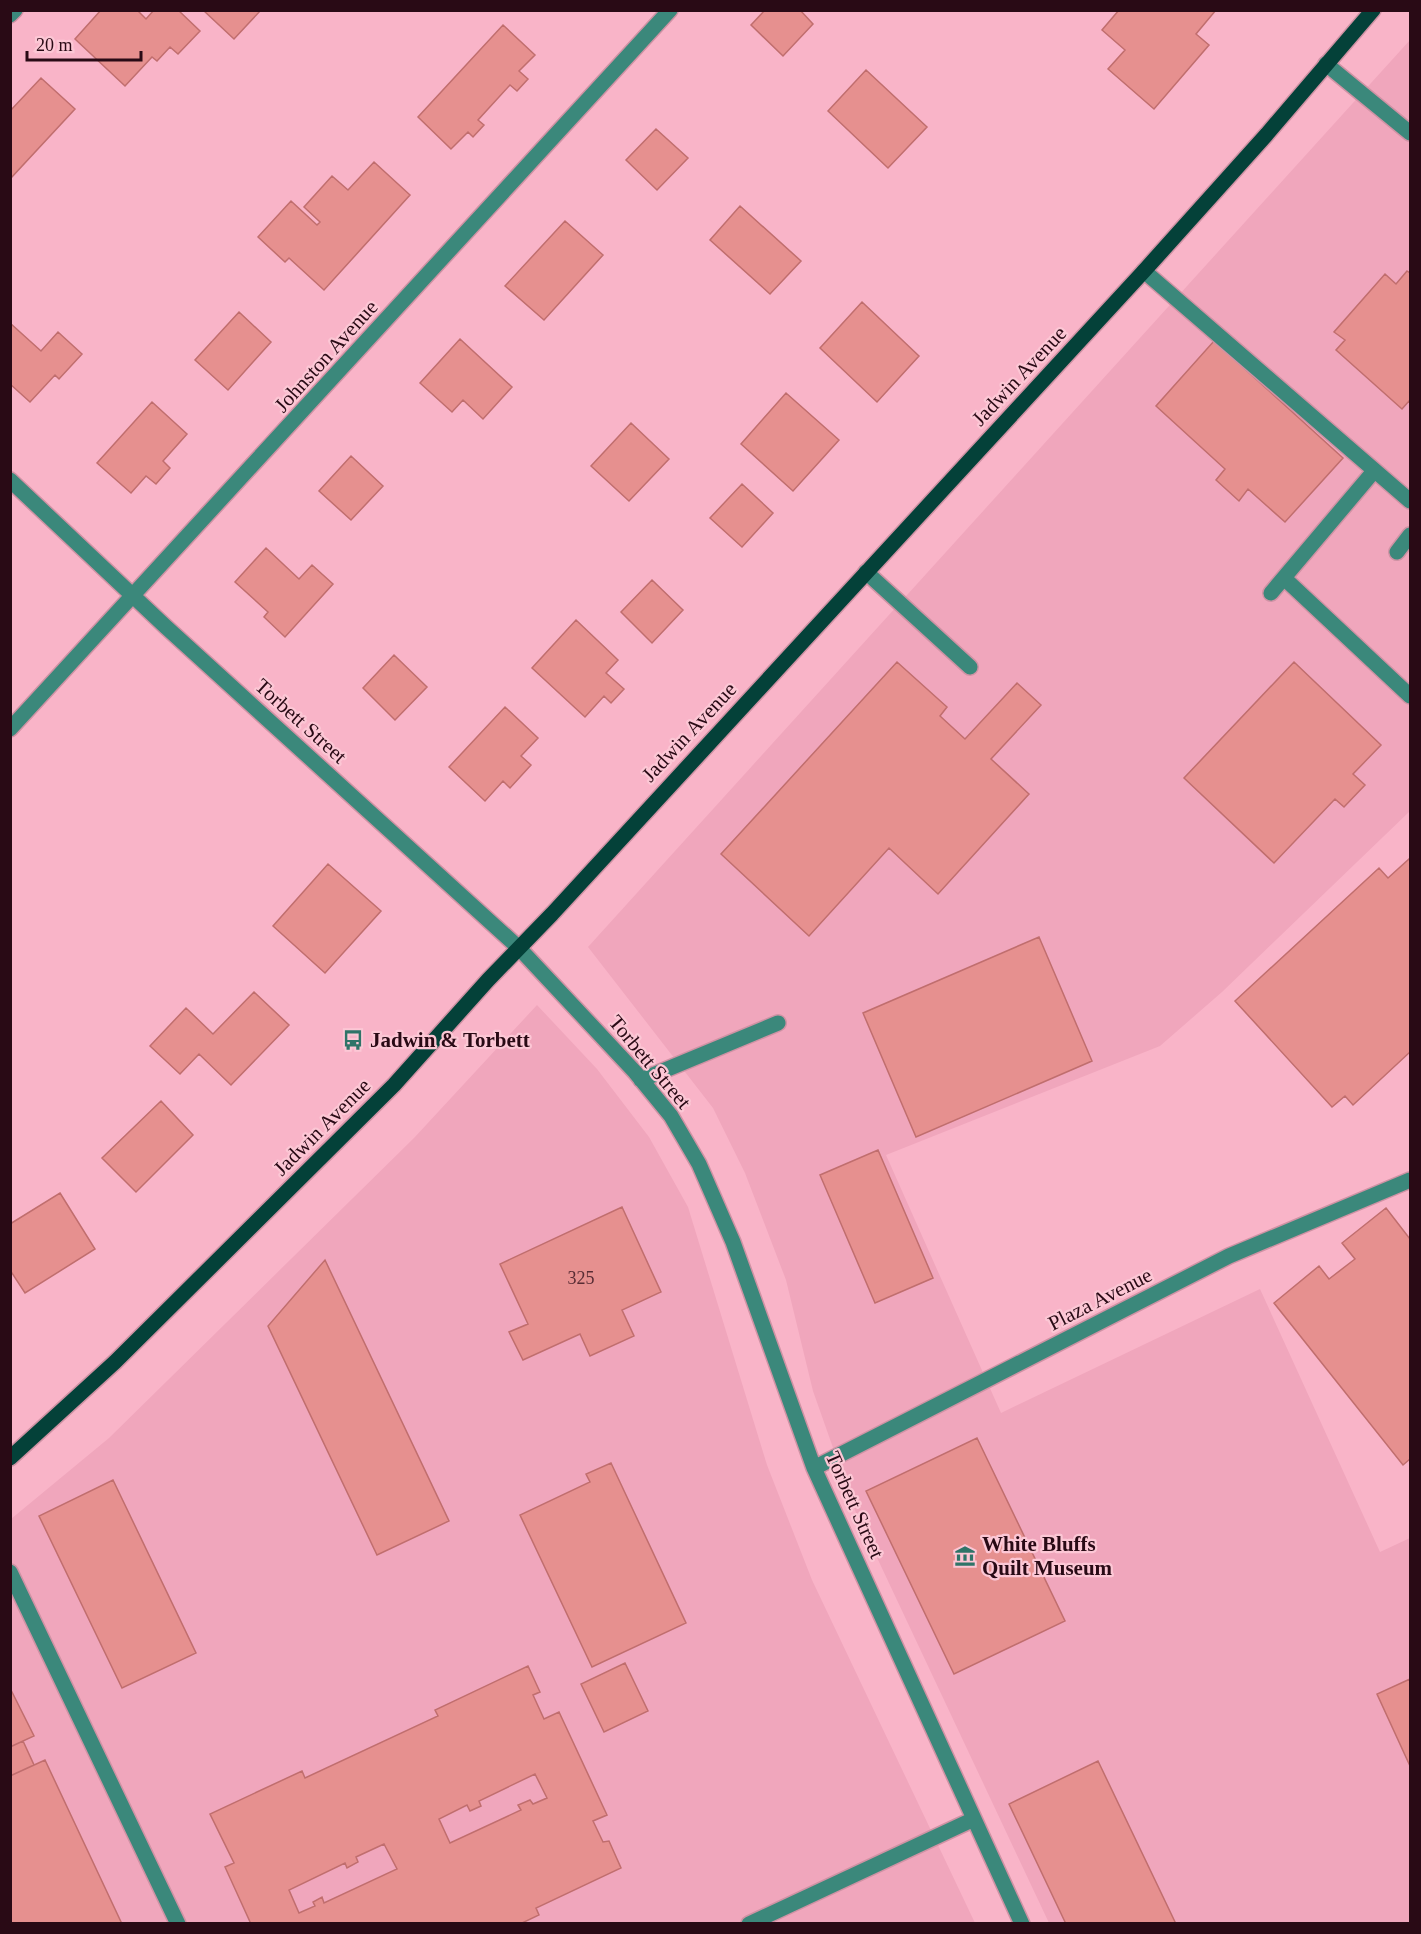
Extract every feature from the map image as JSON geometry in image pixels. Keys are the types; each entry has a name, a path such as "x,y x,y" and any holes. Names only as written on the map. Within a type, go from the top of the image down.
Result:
{"main road":[{"name":"Jadwin Avenue","path":"10,1458 115,1362 394,1085 1144,271 1267,134 1373,10"}],"street":[{"path":"10,15 15,10"},
{"name":"Johnston Avenue","path":"10,729 670,10"},
{"path":"1326,64 1410,134"},
{"path":"1144,271 1410,501"},
{"path":"1271,593 1374,471"},
{"name":"Torbett Street","path":"10,480 133,597 519,948 641,1080 671,1116 699,1164 733,1242 814,1468 1022,1923"},
{"path":"1396,552 1410,535"},
{"path":"866,572 970,667"},
{"path":"1284,578 1410,696"},
{"path":"641,1080 778,1023"},
{"name":"Plaza Avenue","path":"814,1468 1229,1256 1410,1180"},
{"path":"10,1572 178,1923"},
{"path":"749,1923 974,1819"}],"shaded area":[{"path":"1410,40 1410,811 1222,992 1160,1046 886,1155 1001,1413 1260,1289 1380,1552 1410,1538 1410,1923 1049,1923 856,1513 813,1391 786,1280 745,1173 713,1108 588,947"},
{"path":"537,1005 597,1069 649,1137 688,1207 767,1465 812,1580 975,1923 11,1924 11,1519 109,1438 414,1138"}],"building":[{"path":"101,10 137,10 146,19 154,10 178,10 200,31 178,54 170,47 157,61 152,57 125,86 75,39"},
{"path":"203,10 261,10 234,39"},
{"path":"765,10 800,10 813,24 783,56 751,25"},
{"path":"1119,10 1216,10 1196,34 1209,45 1154,109 1108,69 1125,50 1102,30"},
{"path":"503,25 535,55 519,71 528,79 517,91 510,85 478,120 484,125 473,137 468,132 451,149 418,117"},
{"path":"866,70 927,127 888,168 828,111"},
{"path":"41,78 75,109 10,179 10,111"},
{"path":"656,129 688,158 657,190 626,160"},
{"path":"374,162 410,195 324,290 289,258 285,262 258,237 291,201 317,225 320,222 304,207 332,176 348,190"},
{"path":"740,206 801,261 770,294 710,240"},
{"path":"565,221 603,255 544,320 505,286"},
{"path":"1407,271 1410,273 1410,402 1402,409 1336,350 1345,340 1334,332 1385,274 1396,284"},
{"path":"862,302 919,356 877,402 820,348"},
{"path":"239,312 271,342 228,390 195,360"},
{"path":"10,323 41,351 58,332 82,354 59,379 55,375 30,402 10,384"},
{"path":"460,339 512,387 483,419 463,400 452,412 420,383"},
{"path":"1214,341 1343,458 1285,522 1248,489 1239,501 1216,480 1225,469 1156,406"},
{"path":"786,393 839,440 793,491 741,444"},
{"path":"152,402 187,434 163,461 170,468 156,484 146,476 131,493 97,463"},
{"path":"631,423 669,459 629,501 591,466"},
{"path":"351,456 383,486 351,520 319,491"},
{"path":"742,484 773,513 742,547 710,518"},
{"path":"266,548 299,579 312,565 333,584 285,637 264,617 268,612 235,582"},
{"path":"652,580 683,610 652,643 621,612"},
{"path":"576,620 618,660 606,673 624,689 611,703 604,696 585,717 532,668"},
{"path":"394,655 427,687 395,720 363,688"},
{"path":"897,662 947,707 940,716 965,739 1017,683 1041,705 991,759 1029,794 938,894 889,848 809,936 721,854"},
{"path":"1294,662 1381,745 1353,774 1365,785 1344,807 1335,799 1274,863 1184,778"},
{"path":"505,707 538,738 521,756 531,765 510,788 503,781 485,801 449,767"},
{"path":"1409,859 1410,1052 1353,1105 1345,1096 1332,1107 1235,1001 1379,868 1388,878"},
{"path":"328,864 381,911 325,973 273,926"},
{"path":"1039,937 1092,1061 916,1137 863,1013"},
{"path":"254,992 289,1025 231,1085 199,1054 180,1074 150,1046 186,1008 213,1034"},
{"path":"161,1101 193,1135 136,1192 102,1158"},
{"path":"878,1150 933,1278 875,1303 820,1175"},
{"path":"60,1193 95,1249 25,1293 10,1270 10,1224"},
{"path":"622,1207 661,1292 622,1310 634,1336 590,1356 580,1334 523,1360 509,1332 528,1324 500,1264"},
{"path":"1386,1208 1410,1239 1410,1459 1403,1465 1274,1303 1319,1266 1329,1279 1355,1259 1342,1243"},
{"path":"325,1260 449,1521 377,1555 268,1326"},
{"name":"White Bluffs Quilt Museum","path":"977,1438 1065,1621 954,1674 866,1491"},
{"path":"611,1463 686,1623 592,1667 520,1515 590,1482 586,1474"},
{"path":"113,1480 196,1653 122,1688 39,1516"},
{"path":"625,1663 648,1711 604,1732 581,1684"},
{"path":"528,1666 540,1692 533,1695 544,1719 559,1712 607,1815 593,1821 603,1842 609,1841 621,1868 536,1908 539,1915 520,1924 251,1924 225,1867 234,1863 210,1814 302,1771 305,1778 438,1716 435,1710","holes":["535,1774 547,1798 533,1804 530,1800 518,1805 521,1810 450,1843 439,1819 467,1805 470,1811 481,1806 479,1801","384,1844 397,1869 324,1903 322,1897 313,1902 315,1906 299,1913 289,1890 345,1863 347,1868 358,1862 356,1857"]},
{"path":"1410,1679 1410,1766 1377,1694"},
{"path":"10,1688 34,1736 10,1747"},
{"path":"23,1741 34,1765 10,1776 10,1747"},
{"path":"45,1760 122,1924 10,1924 10,1776"},
{"path":"1098,1761 1176,1924 1066,1924 1009,1804"}],"place":[{"name":"Jadwin & Torbett","path":"353,1040"},
{"name":"White Bluffs Quilt Museum","path":"965,1556"}]}
